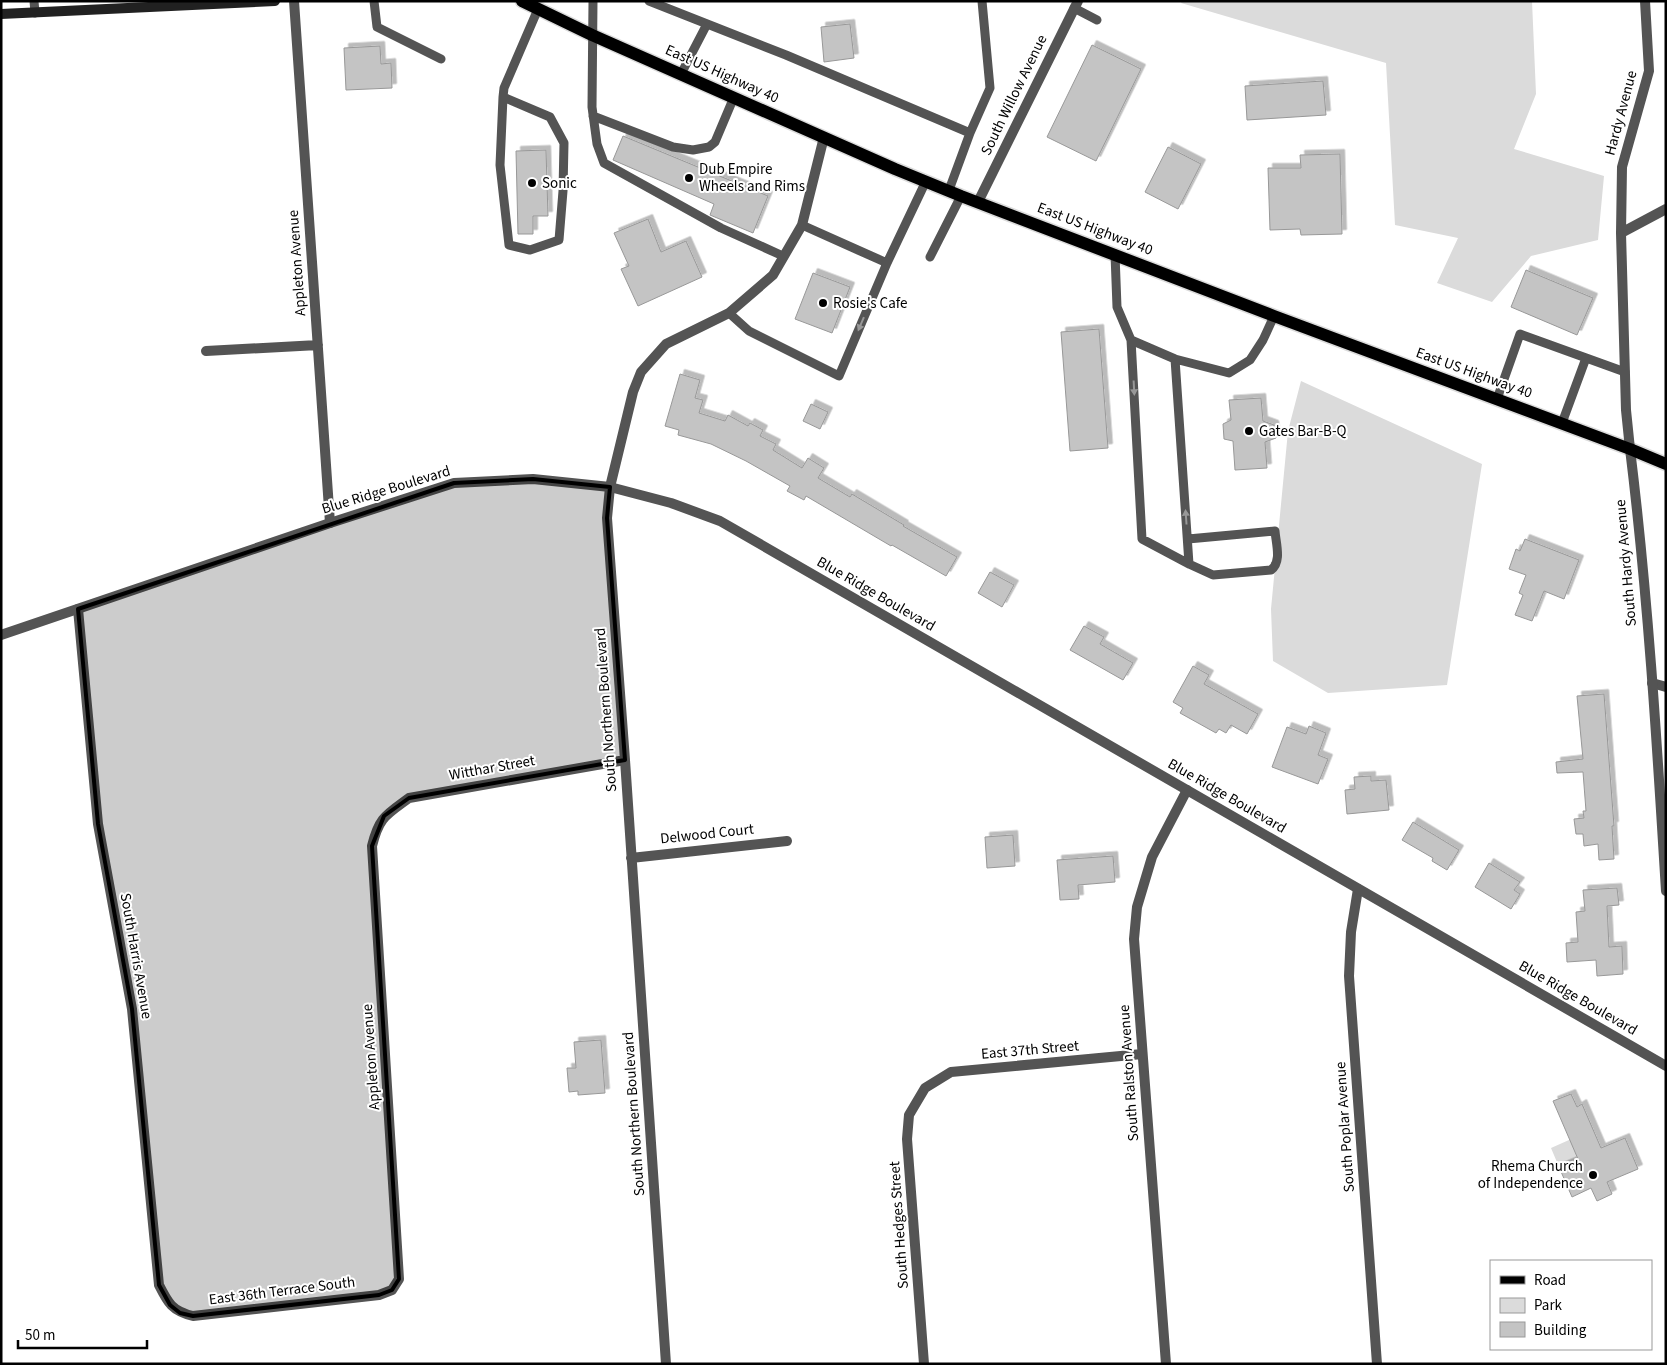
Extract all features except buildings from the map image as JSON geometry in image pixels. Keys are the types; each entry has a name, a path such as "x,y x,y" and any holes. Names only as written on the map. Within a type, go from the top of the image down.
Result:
{"main road":[{"path":"1,14 200,3 275,1"},
{"name":"East US Highway 40","path":"522,1 592,35 961,196 1666,464"}],"street":[{"name":"Appleton Avenue","path":"294,1 330,523"},
{"name":"Hardy Avenue","path":"1621,233 1622,167 1649,71 1644,1"},
{"name":"South Willow Avenue","path":"978,202 1076,4"},
{"name":"South Northern Boulevard","path":"666,1364 607,518 610,487 633,392 641,372 666,344 729,313 773,275 802,225 824,136"},
{"path":"1621,233 1666,208"},
{"name":"South Hardy Avenue","path":"1621,233 1626,410 1639,524 1666,891"},
{"path":"206,351 318,345"},
{"name":"Blue Ridge Boulevard","path":"1,635 330,523 454,483 533,479 610,487 671,502 720,521 1666,1066"},
{"name":"South Harris Avenue","path":"78,609 98,824 132,1009 159,1285 170,1306"},
{"path":"1652,683 1666,687"},
{"name":"Witthar Street","path":"376,829 384,816 409,798 625,760"},
{"name":"South Ralston Avenue","path":"1166,1364 1134,939 1138,907 1152,857 1187,790"},
{"name":"Appleton Avenue","path":"376,829 372,846 399,1278 396,1283"},
{"name":"Delwood Court","path":"632,858 786,841"},
{"name":"South Poplar Avenue","path":"1358,889 1351,932 1350,976 1377,1364"},
{"name":"East 37th Street","path":"925,1088 951,1072 1142,1054"},
{"name":"South Hedges Street","path":"924,1364 907,1139 910,1115 925,1088"},
{"name":"East 36th Terrace South","path":"170,1306 180,1313 193,1316 379,1295 392,1290 396,1283"}],"lane":[{"path":"34,1 35,13"},
{"path":"374,1 377,27 441,59"},
{"path":"593,1 593,116 597,144 604,163 720,228 783,256"},
{"path":"649,1 786,55 970,133"},
{"path":"949,190 970,133 990,88 982,1"},
{"path":"1076,4 1097,20"},
{"path":"503,97 550,117 564,143 563,192 559,240 530,250 509,245 500,166 503,97 504,88 538,9"},
{"path":"681,74 707,24"},
{"path":"593,116 673,147 692,150 709,147 715,142 734,97"},
{"path":"729,313 750,331 839,376 887,263 926,181"},
{"path":"930,257 961,196"},
{"path":"802,225 887,263"},
{"path":"1114,254 1117,307 1131,340 1142,539 1212,575 1271,570 1278,562 1275,531 1188,539"},
{"path":"1131,340 1175,358 1229,372 1250,360 1274,316"},
{"path":"1497,399 1520,334 1625,372"},
{"path":"1175,358 1189,564"},
{"path":"1562,423 1586,358"}],"highlighted area":[{"path":"533,479 610,487 607,518 625,760 409,798 384,816 372,846 399,1279 392,1290 379,1295 193,1316 180,1313 170,1305 159,1285 132,1009 98,824 78,609 454,483"}],"green space":[{"path":"1182,1 1532,1 1536,94 1514,149 1604,176 1598,240 1531,256 1492,302 1437,283 1458,238 1395,225 1386,63 1181,3"},
{"path":"1301,381 1482,464 1447,685 1328,693 1273,661 1271,609 1288,431"},
{"path":"1578,1136 1597,1150 1559,1167 1551,1148"}],"place":[{"name":"Dub Empire Wheels and Rims","path":"689,178"},
{"name":"Sonic","path":"532,183"},
{"name":"Rosie's Cafe","path":"823,303"},
{"name":"Gates Bar-B-Q","path":"1249,431"},
{"name":"Rhema Church of Independence","path":"1593,1175"}]}
